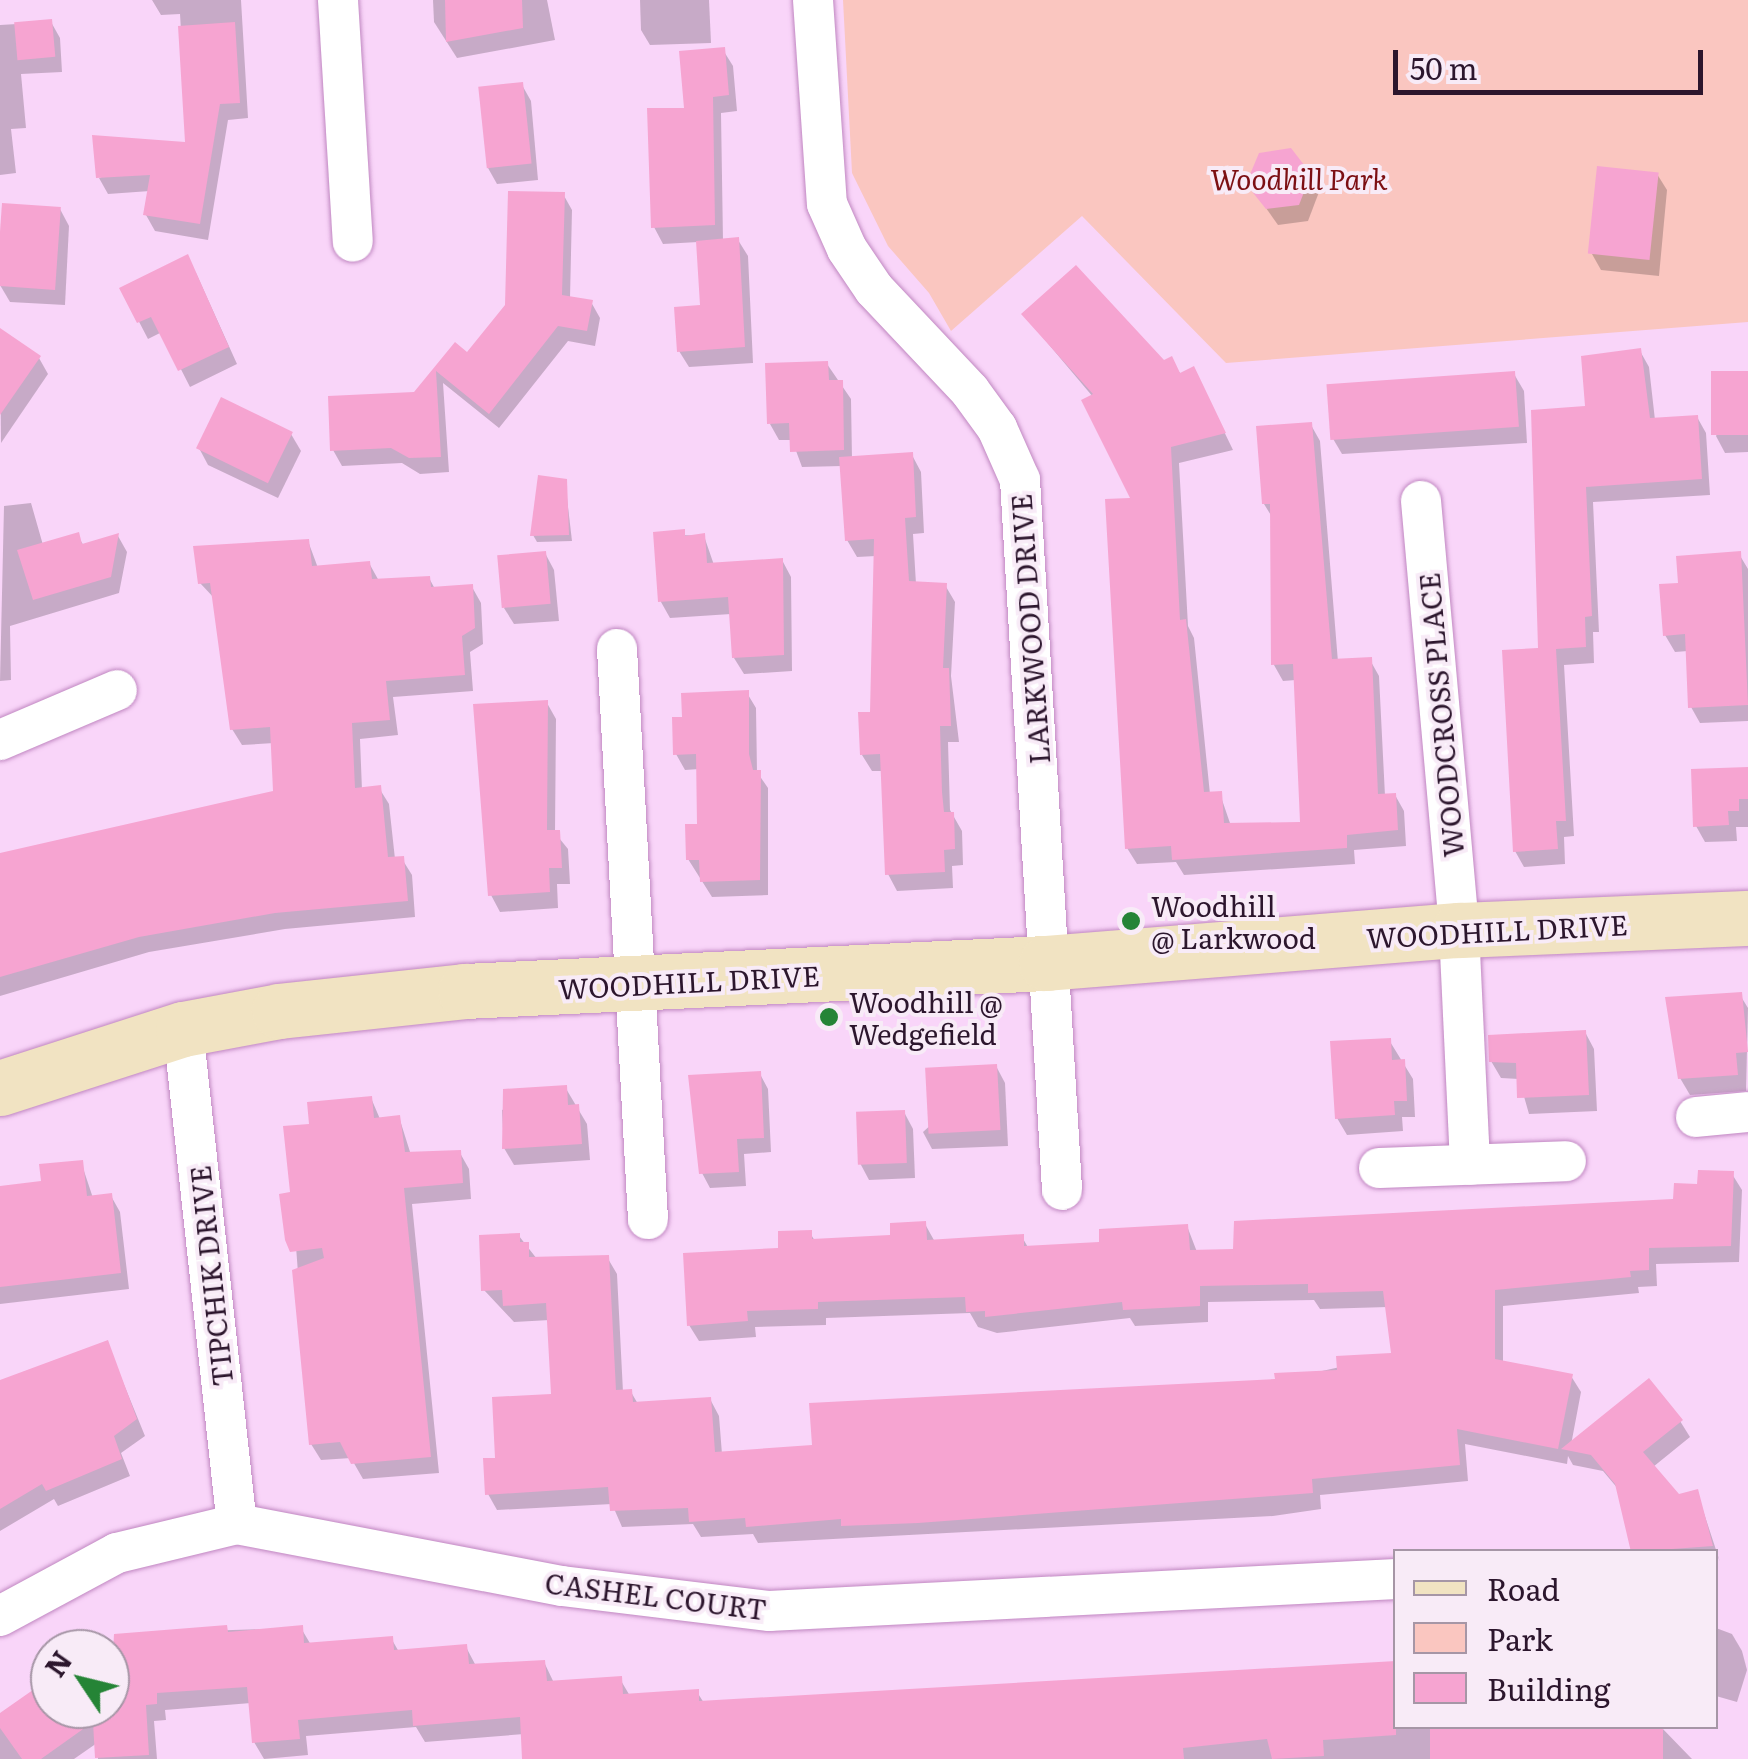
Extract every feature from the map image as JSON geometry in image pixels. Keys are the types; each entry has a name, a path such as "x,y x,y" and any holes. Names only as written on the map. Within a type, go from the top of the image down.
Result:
{"street":[{"path":"338,0 353,242"},
{"name":"LARKWOOD DRIVE","path":"813,0 828,204 847,250 874,289 970,390 997,428 1020,480 1062,1190"},
{"name":"WOODCROSS PLACE","path":"1422,501 1459,930 1470,1165"},
{"path":"617,648 648,1219"},
{"path":"0,740 117,690"},
{"name":"WOODHILL DRIVE","path":"0,1088 183,1029 279,1011 465,991 1046,963 1459,930 1748,918"},
{"name":"TIPCHIK DRIVE","path":"183,1029 237,1524"},
{"path":"1696,1117 1748,1112"},
{"path":"1378,1168 1566,1161"},
{"name":"CASHEL COURT","path":"0,1616 117,1554 237,1524 562,1586 769,1610 1393,1579"}],"green space":[{"name":"Woodhill Park","path":"843,0 1748,0 1748,322 1226,363 1082,216 951,331 929,293 888,246 852,173"}],"building":[{"path":"445,0 522,0 523,28 446,42"},
{"path":"52,19 55,57 17,60 14,22"},
{"path":"235,22 240,103 220,104 200,224 143,215 150,175 96,178 92,135 185,142 178,26"},
{"path":"725,47 729,95 713,97 715,225 651,228 647,108 684,108 679,51"},
{"path":"523,82 532,164 487,168 478,87"},
{"path":"1291,148 1311,174 1299,205 1266,209 1246,184 1259,153"},
{"path":"1597,166 1659,172 1649,260 1588,254"},
{"path":"508,191 565,192 562,295 593,300 587,331 558,326 489,414 436,371 441,457 409,458 391,448 330,451 328,396 414,392 455,342 467,352 505,305"},
{"path":"2,203 61,207 55,290 0,286"},
{"path":"739,237 745,347 677,352 674,307 700,305 696,241"},
{"path":"188,254 229,347 178,371 151,317 137,323 119,288"},
{"path":"1076,265 1164,360 1172,356 1180,373 1194,366 1226,433 1171,447 1180,620 1186,619 1204,792 1222,791 1224,823 1300,822 1293,664 1271,665 1270,504 1262,504 1256,426 1312,422 1332,659 1372,657 1378,794 1396,793 1398,830 1347,835 1347,848 1172,860 1171,846 1125,849 1105,499 1130,498 1081,400 1093,394 1021,314"},
{"path":"0,328 41,356 0,415"},
{"path":"1641,348 1650,418 1698,415 1702,479 1586,487 1592,616 1585,617 1586,647 1556,649 1566,821 1556,821 1558,849 1513,852 1502,650 1538,648 1531,410 1585,406 1581,356"},
{"path":"828,361 829,380 843,380 844,450 790,452 789,423 767,424 765,363"},
{"path":"1515,371 1519,427 1330,440 1326,384"},
{"path":"1711,371 1748,371 1748,435 1711,435"},
{"path":"221,397 293,432 268,483 196,448"},
{"path":"913,452 916,517 905,518 909,581 947,583 943,668 949,668 951,726 940,726 944,812 954,812 955,849 944,850 945,872 885,875 880,754 860,755 858,712 870,712 874,539 845,541 839,457"},
{"path":"538,475 567,479 569,535 530,536"},
{"path":"685,529 685,536 705,533 707,563 783,558 784,655 732,658 728,597 658,602 653,532"},
{"path":"79,532 82,544 119,533 111,577 33,600 17,550"},
{"path":"309,539 312,566 370,561 372,579 430,576 431,587 473,584 475,628 462,636 465,675 386,681 390,720 352,723 355,788 381,785 388,857 404,856 408,901 275,913 139,937 0,977 0,853 273,791 270,727 230,730 210,583 198,584 193,546"},
{"path":"546,551 551,604 502,608 497,555"},
{"path":"1741,551 1748,705 1688,708 1685,634 1663,636 1659,584 1678,583 1676,556"},
{"path":"749,690 749,754 753,770 761,770 760,880 700,882 699,860 686,860 685,824 697,824 696,754 673,755 672,717 682,717 681,693"},
{"path":"548,700 547,830 560,830 562,868 549,868 550,892 488,896 473,704"},
{"path":"1748,767 1748,799 1739,799 1739,811 1728,811 1729,825 1693,827 1691,769"},
{"path":"1742,992 1748,1052 1736,1053 1738,1075 1678,1079 1665,997"},
{"path":"1586,1030 1589,1095 1517,1098 1516,1063 1489,1062 1488,1035"},
{"path":"1391,1038 1392,1060 1405,1059 1407,1101 1394,1101 1395,1115 1335,1119 1330,1041"},
{"path":"997,1064 1000,1130 929,1134 925,1068"},
{"path":"761,1071 764,1138 737,1139 739,1172 699,1174 688,1075"},
{"path":"567,1085 568,1105 579,1104 582,1144 502,1149 503,1089"},
{"path":"372,1096 374,1118 400,1115 405,1152 461,1150 463,1183 404,1188 431,1457 351,1464 340,1442 309,1445 292,1270 324,1258 322,1248 290,1252 279,1194 290,1192 283,1126 309,1124 307,1102"},
{"path":"905,1110 907,1163 858,1165 856,1112"},
{"path":"83,1160 87,1196 112,1193 121,1273 0,1287 0,1186 41,1181 39,1164"},
{"path":"1698,1170 1734,1171 1731,1246 1649,1248 1649,1270 1630,1271 1631,1277 1495,1290 1495,1359 1573,1374 1558,1449 1457,1429 1460,1465 1312,1479 1313,1493 918,1523 841,1526 841,1519 746,1527 745,1518 689,1522 688,1508 610,1511 608,1487 485,1495 483,1458 495,1458 492,1397 551,1394 546,1303 503,1306 502,1290 481,1291 479,1235 520,1233 520,1242 529,1242 529,1257 609,1255 616,1390 632,1389 633,1402 711,1397 715,1452 812,1445 809,1403 1275,1379 1274,1373 1337,1370 1336,1356 1391,1353 1383,1291 1308,1293 1308,1284 1200,1286 1200,1306 1123,1310 1122,1302 985,1317 985,1311 966,1312 965,1297 818,1302 818,1309 747,1311 748,1321 687,1326 683,1253 778,1248 778,1231 812,1230 812,1239 890,1235 890,1223 926,1221 927,1240 1024,1234 1024,1246 1099,1242 1099,1229 1188,1224 1190,1250 1233,1249 1234,1221 1673,1199 1674,1183 1697,1184"},
{"path":"108,1340 137,1419 114,1436 122,1459 46,1491 42,1484 0,1509 0,1380"},
{"path":"1649,1378 1683,1420 1643,1452 1679,1494 1698,1489 1713,1546 1630,1549 1615,1484 1591,1455 1561,1449"},
{"path":"227,1625 228,1632 303,1625 304,1643 393,1636 394,1650 467,1644 469,1664 545,1660 547,1681 622,1676 623,1694 699,1689 699,1701 1393,1661 1396,1735 1323,1740 1324,1756 1272,1759 1267,1739 1183,1748 1184,1759 522,1759 520,1717 413,1726 412,1710 298,1720 300,1739 252,1743 247,1687 157,1693 157,1704 146,1705 149,1755 95,1758 93,1729 130,1729 130,1633"},
{"path":"30,1692 30,1729 83,1729 41,1759 22,1759 0,1728 0,1713"},
{"path":"1430,1729 1663,1729 1663,1759 1430,1759"}],"place":[{"name":"Woodhill @ Larkwood","path":"1131,921"},
{"name":"Woodhill @ Wedgefield","path":"829,1017"}]}
